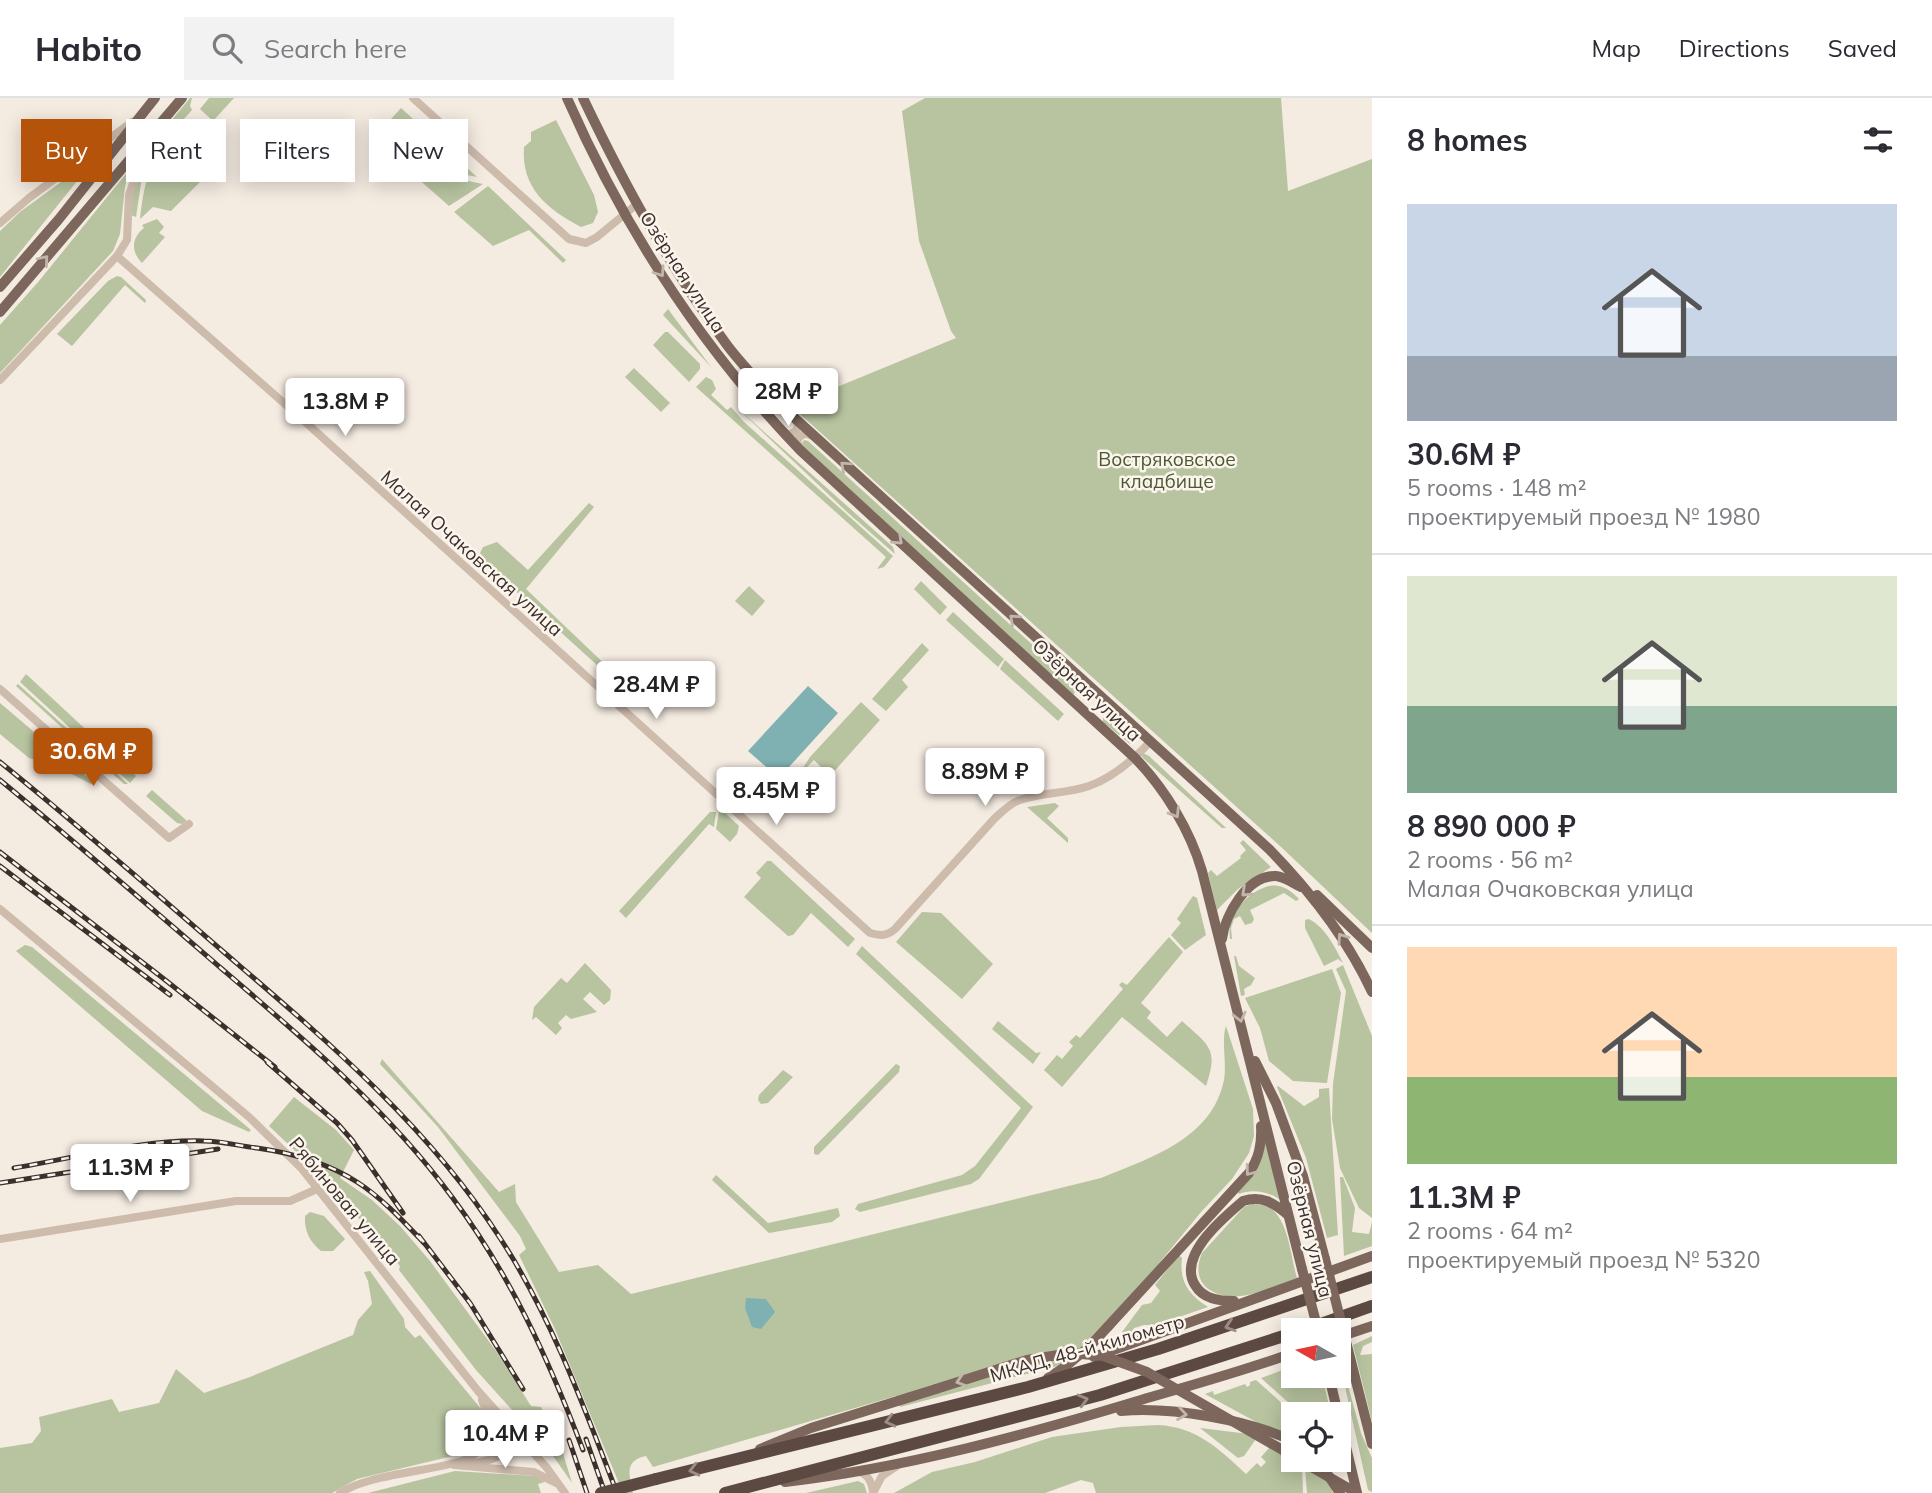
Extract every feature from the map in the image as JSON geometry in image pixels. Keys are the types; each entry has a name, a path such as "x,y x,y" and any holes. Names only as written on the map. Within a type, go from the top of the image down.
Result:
{"highway":[{"name":"МКАД, 48-й километр","path":"601,1493 1028,1387 1158,1349 1372,1277"},
{"path":"1338,1318 1372,1306"},
{"path":"725,1493 1122,1389 1281,1338"}],"main road":[{"path":"0,287 59,219 155,98"},
{"path":"163,119 182,98"},
{"path":"566,98 624,214"},
{"path":"583,98 638,207"},
{"path":"0,312 126,162"},
{"name":"Озёрная улица","path":"638,207 672,265 729,347 776,402 1269,849 1294,874 1346,944 1372,992"},
{"name":"Озёрная улица","path":"624,214 654,264 716,353 760,408 800,450 1135,758 1167,799 1192,844 1202,871 1315,1318"},
{"path":"1294,874 1372,948"},
{"path":"1223,950 1226,918 1246,890 1272,876 1304,888"},
{"path":"1246,1042 1276,1103 1303,1176 1372,1444"},
{"path":"1065,1367 1090,1346 1249,1173 1257,1162 1262,1143 1261,1106"},
{"path":"1250,1298 1220,1301 1199,1291 1192,1281 1191,1272 1197,1247 1243,1201 1253,1198 1266,1200 1288,1216"},
{"path":"1028,1387 1065,1367 1372,1256"},
{"path":"1351,1333 1372,1326"},
{"path":"732,1461 811,1428 1027,1360 1071,1353 1103,1356 1147,1372 1281,1449"},
{"path":"761,1484 854,1471 1033,1432 1281,1357"},
{"path":"1090,1416 1124,1410 1166,1411 1251,1426 1281,1437"},
{"path":"1351,1469 1357,1493"},
{"path":"1320,1472 1357,1493"},
{"path":"1326,1472 1340,1493"}],"street":[{"name":"Озёрная улица","path":"413,98 569,239 586,243 624,214 638,207"},
{"path":"0,223 29,198 138,118"},
{"path":"0,380 117,256 127,240 129,195 133,182"},
{"name":"Малая Очаковская улица","path":"117,256 302,419 870,933 883,936 895,929 994,819 1009,806 1021,799 1091,786 1135,758"},
{"path":"783,432 788,435 796,431 796,420"},
{"path":"800,450 797,441 800,436 812,436"},
{"path":"0,689 169,838 189,824"},
{"path":"1135,758 1150,742"},
{"name":"Рябиновая улица","path":"0,909 249,1117 287,1153 478,1391 565,1493"},
{"path":"0,1239 236,1201 290,1201 317,1189"},
{"path":"473,1455 484,1439 489,1424 478,1391"},
{"path":"340,1493 360,1483 443,1465 473,1455 502,1434 513,1432 513,1444 498,1457 454,1465"},
{"path":"873,1492 882,1476 913,1459"},
{"path":"443,1465 536,1473 559,1484"},
{"path":"854,1471 867,1475 871,1480 873,1492"},
{"path":"355,1493 381,1480"}],"green space":[{"path":"192,98 192,110 184,119 173,119"},
{"path":"209,98 234,98 215,119 211,119 200,109"},
{"name":"Востряковское кладбище","path":"925,98 1281,98 1288,191 1372,159 1372,933 1280,846 791,406 956,338 951,331 919,241 902,111"},
{"path":"401,108 413,119 391,119"},
{"path":"556,120 594,195 598,212 593,223 581,227 547,205 532,186 527,174 524,147 531,141 531,132"},
{"path":"126,174 120,234 113,251 0,373 0,325"},
{"path":"468,181 483,184 449,206 422,182"},
{"path":"61,182 76,182 0,277 0,231 20,212"},
{"path":"135,182 141,182 136,217 131,215 129,207"},
{"path":"147,182 200,182 171,211 153,207 140,219"},
{"path":"488,186 566,260 563,263 529,230 493,246 454,212"},
{"path":"157,219 164,227 159,233 165,237 142,263 134,250 135,241 144,228 142,225"},
{"path":"117,276 146,300 145,303 125,285 72,346 57,334 108,281"},
{"path":"668,309 711,367 663,315"},
{"path":"665,332 700,364 700,369 689,382 653,345"},
{"path":"634,368 670,403 661,412 625,377"},
{"path":"706,377 712,380 716,389 711,395 727,410 731,407 743,421 893,556 884,567 877,569 886,557 696,387"},
{"path":"733,404 893,547 895,554 847,512"},
{"path":"804,440 1079,687 1073,695 803,447"},
{"path":"589,503 594,507 526,589 613,672 609,676 478,557 483,547 497,542 528,570"},
{"path":"921,581 947,607 940,615 914,589"},
{"path":"749,586 765,601 752,616 735,601"},
{"path":"953,612 1004,659 998,667 946,620"},
{"path":"922,643 929,650 902,680 908,687 886,711 872,699"},
{"path":"1005,660 1064,714 1058,721 1000,669"},
{"path":"26,674 136,776 130,783 20,682"},
{"path":"18,684 128,784 124,784 16,686"},
{"path":"861,702 880,720 830,776 814,760 798,776 810,757"},
{"path":"0,703 93,782 91,784 58,767 29,758 0,734"},
{"path":"1108,714 1133,736 1134,742 1130,744 1103,722 1103,718"},
{"path":"1143,753 1226,828 1222,828 1143,758"},
{"path":"152,790 186,821 177,823 146,796"},
{"path":"1055,803 1059,806 1047,818 1068,838 1068,843 1027,807"},
{"path":"710,812 716,812 714,827 709,824 626,918 619,911"},
{"path":"719,812 725,813 739,826 737,834 730,842 716,829"},
{"path":"1243,840 1271,867 1238,889 1217,910 1208,873 1211,870 1217,876 1241,858 1246,850 1240,843"},
{"path":"767,861 771,861 855,939 848,947 811,913 793,935 788,936 744,897 761,878 756,873"},
{"path":"1269,886 1286,888 1299,899 1296,901 1284,893 1250,910 1254,919 1252,923 1245,925 1240,916 1234,919 1230,939 1231,922 1239,906 1245,899"},
{"path":"1193,896 1197,898 1206,935 1185,950 1171,935 1181,923 1177,919"},
{"path":"922,912 941,913 993,964 962,999 896,942"},
{"path":"1309,919 1325,932 1343,963 1338,959 1324,966 1305,928 1305,920"},
{"path":"1169,937 1183,952 1141,1003 1151,1012 1147,1018 1167,1037 1182,1021 1205,1043 1212,1063 1206,1086 1122,1017 1062,1087 1044,1070 1057,1055 1062,1059 1073,1046 1069,1042 1076,1035 1080,1038 1123,989 1119,985 1122,982 1127,985"},
{"path":"25,945 32,947 251,1130 249,1132 202,1111 16,951"},
{"path":"862,946 1033,1107 979,1179 971,1184 860,1212 855,1209 858,1204 962,1175 975,1166 1021,1108 856,954"},
{"path":"1234,956 1239,966 1255,978 1251,985 1244,989 1245,995 1241,996"},
{"path":"585,963 611,990 610,1000 604,1005 590,992 583,999 597,1012 571,1019 566,1015 558,1023 562,1028 556,1035 536,1017 532,1020 534,1007 561,978 567,983"},
{"path":"1343,965 1372,1036 1372,1218 1359,1208 1340,1168 1332,1119 1333,1084 1346,991 1336,969"},
{"path":"1332,969 1341,993 1327,1083 1293,1081 1269,1061 1260,1028 1245,998"},
{"path":"998,1021 1036,1053 1041,1052 1033,1064 992,1029"},
{"path":"1226,1026 1253,1109 1254,1136 1249,1153 1232,1179 1161,1261 1112,1330 1057,1366 900,1407 896,1396 653,1467 646,1456 639,1458 630,1469 633,1493 623,1493 554,1327 519,1255 526,1249 520,1236 438,1127 380,1064 382,1059 499,1192 515,1184 516,1202 559,1272 598,1265 631,1294 1101,1178 1139,1163 1176,1144 1193,1132 1207,1117 1224,1080"},
{"path":"896,1064 900,1066 899,1072 818,1155 814,1154 814,1147"},
{"path":"783,1070 793,1077 768,1103 761,1104 759,1095"},
{"path":"1278,1086 1304,1106 1319,1097 1319,1089 1329,1088 1338,1235 1327,1238 1306,1158"},
{"path":"294,1097 336,1130 354,1150 340,1178 372,1200 400,1226 430,1261 496,1351 531,1406 541,1407 562,1450 572,1483 551,1453 476,1370 399,1270 400,1266 326,1180 269,1126"},
{"path":"1266,1141 1282,1201 1261,1192 1239,1194 1236,1190"},
{"path":"716,1175 768,1223 838,1208 840,1216 832,1222 769,1233 712,1180"},
{"path":"1340,1177 1343,1177 1355,1208 1352,1232 1369,1234 1372,1222 1372,1246 1344,1256"},
{"path":"1252,1204 1269,1207 1283,1224 1297,1278 1252,1294 1217,1294 1207,1288 1199,1276 1198,1267 1202,1253 1244,1207"},
{"path":"310,1212 324,1216 345,1239 333,1251 321,1251 311,1240 305,1221 305,1216"},
{"path":"1179,1255 1182,1258 1182,1274 1187,1287 1208,1307 1156,1325 1134,1328 1131,1334 1125,1336 1122,1332 1142,1305 1151,1303 1160,1291 1155,1285"},
{"path":"370,1271 404,1319 405,1327 415,1338 420,1335 482,1410 481,1434 475,1445 465,1453 357,1479 332,1493 0,1493 0,1448 32,1443 41,1431 39,1417 112,1399 119,1412 159,1403 176,1369 204,1393 353,1335 358,1320 372,1304 364,1272"},
{"path":"1372,1336 1372,1342 1363,1346 1360,1355 1372,1354 1372,1422 1353,1345"},
{"path":"1281,1370 1281,1388 1325,1388 1328,1402 1288,1402 1261,1378"},
{"path":"1256,1380 1281,1402 1281,1434 1205,1394 1213,1391 1214,1395 1245,1384 1247,1387 1250,1382"},
{"path":"1345,1388 1349,1388 1361,1433 1372,1458 1372,1492 1368,1490 1351,1414 1351,1402 1348,1402"},
{"path":"1158,1425 1184,1430 1217,1448 1246,1474 1257,1463 1261,1467 1266,1462 1261,1457 1270,1447 1281,1453 1281,1472 1302,1472 1303,1493 1096,1493 1093,1483 1081,1480 1045,1493 894,1493 932,1472 975,1462 1052,1437 1121,1427"},
{"path":"1200,1428 1249,1434 1256,1439 1244,1456 1238,1458"},
{"path":"455,1471 535,1476 545,1482 538,1484 541,1493 368,1493"},
{"path":"1305,1472 1313,1472 1329,1482 1333,1493 1307,1493"},
{"path":"858,1481 864,1484 867,1493 806,1493"}],"water":[{"path":"808,686 838,713 779,778 748,751"},
{"path":"746,1298 766,1299 775,1312 761,1329 752,1327 745,1308"}],"railway":[{"path":"0,762 114,857 338,1052 374,1086 441,1158 500,1238 535,1299 565,1362 617,1493"},
{"path":"0,780 284,1022 373,1105 401,1135 452,1197 510,1288 542,1350 583,1450"},
{"path":"0,852 275,1067"},
{"path":"0,866 170,995"},
{"path":"267,1062 337,1123 403,1213"},
{"path":"14,1168 133,1146 181,1141 217,1142 270,1150 321,1164 357,1182 384,1203 424,1243"},
{"path":"0,1183 218,1149"},
{"path":"419,1236 470,1303 523,1389"},
{"path":"586,1439 605,1493"},
{"path":"569,1440 587,1493"}]}
